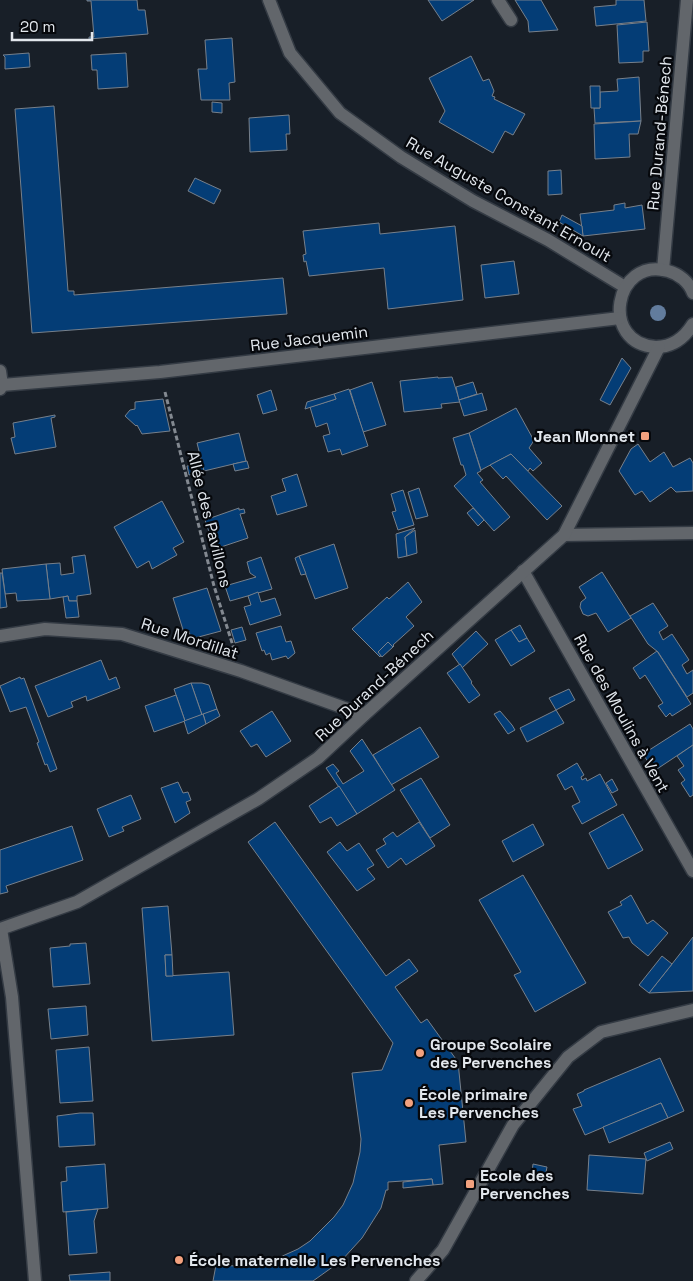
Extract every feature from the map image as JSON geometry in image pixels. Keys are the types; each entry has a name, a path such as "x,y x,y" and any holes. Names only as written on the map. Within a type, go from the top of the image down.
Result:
{"street":[{"name":"Rue Auguste Constant Ernoult","path":"269,0 290,53 340,113 401,157 465,196 548,240 625,287"},
{"path":"498,0 511,20"},
{"name":"Rue Durand-Bénech","path":"663,270 687,0"},
{"path":"691,331 670,345 649,346 630,336 620,318 619,308 620,297 625,287 641,273 652,270 674,273 684,280 693,293"},
{"name":"Rue Jacquemin","path":"1,387 160,372 620,318"},
{"name":"Rue Durand-Bénech","path":"0,929 77,902 258,799 318,758 564,535 659,347"},
{"path":"0,371 1,387"},
{"path":"564,535 693,533"},
{"name":"Rue des Moulins à Vent","path":"523,571 693,871"},
{"name":"Rue Mordillat","path":"0,636 45,629 122,634 241,671 364,715"},
{"path":"0,929 12,997 35,1281"},
{"path":"416,1281 443,1250 513,1125 568,1057 601,1032 693,1010"}],"path":[{"name":"Allée des Pavillons","path":"160,372 214,586 241,671"}],"building":[{"path":"87,0 137,0 138,10 145,10 148,34 89,39 89,37 94,37 91,1"},
{"path":"428,0 474,0 442,21"},
{"path":"515,0 541,0 558,30 529,32 528,21"},
{"path":"616,0 644,0 646,21 596,26 594,7 616,5"},
{"path":"647,22 649,51 643,51 643,62 619,63 617,25"},
{"path":"232,38 235,82 229,83 230,100 201,100 198,69 207,69 205,40"},
{"path":"29,53 30,67 5,69 5,57 3,55"},
{"path":"126,53 128,87 98,89 97,70 92,70 91,55"},
{"path":"471,56 483,81 489,79 494,91 492,96 495,97 494,99 525,114 513,135 505,131 493,153 439,122 445,111 429,78"},
{"path":"639,77 641,121 595,123 594,108 600,108 600,92 618,91 617,79"},
{"path":"590,86 600,86 600,108 591,108"},
{"path":"212,102 222,103 222,113 212,112"},
{"path":"54,106 68,291 74,291 74,295 283,278 287,314 32,333 15,109"},
{"path":"289,115 290,134 286,134 287,150 250,152 249,118"},
{"path":"641,121 638,134 629,134 630,157 595,159 594,124"},
{"path":"561,170 562,194 548,195 548,171"},
{"path":"195,178 221,190 214,204 188,191"},
{"path":"625,203 625,208 642,205 645,229 583,236 580,214 614,210 614,205"},
{"path":"562,215 582,226 583,236 559,222"},
{"path":"379,223 380,234 455,226 463,300 388,309 384,268 309,276 303,255 306,254 303,231"},
{"path":"514,261 519,294 485,298 481,265"},
{"path":"622,358 631,368 610,405 600,400"},
{"path":"452,377 460,402 441,404 442,408 404,412 400,381"},
{"path":"372,382 386,425 363,432 350,390"},
{"path":"473,382 477,394 459,400 456,387"},
{"path":"349,389 368,446 342,455 340,449 328,452 323,436 330,434 327,423 316,427 310,407 336,399 334,394"},
{"path":"271,390 277,410 263,414 257,395"},
{"path":"482,393 487,410 464,416 459,400"},
{"path":"334,394 336,399 305,409 307,402"},
{"path":"163,399 170,431 142,434 137,425 125,416 130,410 135,409 135,402"},
{"path":"516,408 532,437 533,442 529,448 542,463 533,471 530,468 528,471 511,454 481,470 469,433"},
{"path":"55,415 55,417 51,418 56,447 15,454 11,438 15,437 13,423"},
{"path":"239,433 246,461 204,471 197,443"},
{"path":"469,433 481,471 477,473 483,480 480,482 510,517 494,531 454,486 466,475 453,438"},
{"path":"638,444 650,462 664,452 673,467 690,458 693,463 693,491 676,492 671,487 650,502 642,491 635,495 619,471 631,449"},
{"path":"511,454 562,506 547,520 506,476 503,479 490,465"},
{"path":"247,461 249,468 235,471 233,464"},
{"path":"202,463 204,471 189,475 187,466"},
{"path":"297,474 307,506 277,515 271,496 286,491 282,479"},
{"path":"419,488 428,516 416,519 408,492"},
{"path":"403,490 414,525 398,530 392,512 396,511 391,494"},
{"path":"162,501 184,542 173,548 177,555 152,569 149,561 137,568 114,527"},
{"path":"239,508 239,510 244,509 245,513 240,514 248,538 215,549 205,520"},
{"path":"473,508 484,520 478,526 467,513"},
{"path":"415,528 405,537 407,556 398,558 396,534"},
{"path":"415,530 417,553 407,556 405,537"},
{"path":"334,544 348,588 315,599 299,556"},
{"path":"85,555 91,594 77,596 77,601 69,601 68,596 50,599 46,564 60,563 61,575 74,573 72,557"},
{"path":"299,556 306,574 301,575 295,558"},
{"path":"261,557 272,589 230,601 225,586 256,577 250,573 247,562"},
{"path":"46,564 50,599 17,601 16,593 5,594 2,569"},
{"path":"602,572 631,618 608,632 596,613 588,616 583,614 580,607 581,602 586,598 579,587"},
{"path":"0,573 2,573 7,607 0,608"},
{"path":"408,582 422,602 406,617 414,626 393,647 388,642 378,652 381,655 380,657 352,629 387,597 389,599"},
{"path":"207,588 221,631 191,639 189,631 184,633 173,598"},
{"path":"258,592 261,602 275,598 281,615 250,625 244,607 251,605 248,596"},
{"path":"68,596 69,601 77,601 79,617 66,618 63,597"},
{"path":"653,603 668,626 659,632 663,640 672,634 689,660 682,665 687,674 693,670 693,693 687,697 658,652 648,644 630,616"},
{"path":"520,625 527,638 519,642 511,630"},
{"path":"281,626 286,642 291,641 295,653 288,659 286,656 272,660 270,653 266,655 264,650 262,651 256,633"},
{"path":"242,627 246,640 235,643 231,630"},
{"path":"511,630 519,642 527,638 535,651 511,666 495,640"},
{"path":"476,631 488,644 462,668 452,654"},
{"path":"388,642 393,647 382,657 378,652"},
{"path":"657,651 691,704 672,716 670,713 666,717 658,706 663,703 645,675 640,679 633,668"},
{"path":"101,660 109,680 116,677 120,688 87,701 86,696 71,702 73,707 48,717 35,686"},
{"path":"460,664 480,695 469,703 447,673"},
{"path":"20,677 21,679 24,678 57,769 50,772 47,764 45,765 26,707 10,712 0,686"},
{"path":"191,683 209,685 217,709 202,715"},
{"path":"191,683 202,715 185,721 174,689"},
{"path":"569,689 575,700 556,710 549,698"},
{"path":"176,695 185,721 154,732 145,706"},
{"path":"217,709 220,716 206,724 203,714"},
{"path":"556,710 564,723 527,742 520,728"},
{"path":"272,711 291,741 266,757 257,744 251,747 240,731"},
{"path":"500,711 515,730 508,734 494,714"},
{"path":"203,714 206,724 188,734 184,721"},
{"path":"690,724 693,729 693,745 654,771 643,754"},
{"path":"420,727 439,757 391,785 373,755"},
{"path":"362,739 395,790 357,814 326,768 333,764 339,771 336,773 343,784 364,771 350,751"},
{"path":"693,745 693,795 690,797 681,783 685,780 678,770 684,766 677,756"},
{"path":"577,763 584,775 581,777 582,780 586,778 587,781 600,774 617,805 582,824 572,806 580,802 572,786 565,790 557,775"},
{"path":"421,778 450,825 430,838 400,790"},
{"path":"612,779 618,790 612,793 606,783"},
{"path":"178,782 183,793 188,792 191,800 186,802 190,813 175,823 161,788"},
{"path":"339,786 357,814 337,826 331,817 320,823 309,806"},
{"path":"131,795 141,819 122,827 124,831 109,837 97,809"},
{"path":"623,814 643,850 608,869 589,833"},
{"name":"Groupe Scolaire des Pervenches","path":"275,822 386,976 409,959 418,971 395,987 421,1023 427,1019 458,1062 466,1142 439,1145 443,1184 433,1185 432,1179 388,1182 388,1190 386,1190 381,1208 362,1238 341,1261 313,1281 213,1281 216,1265 256,1264 278,1258 310,1241 334,1217 343,1205 353,1183 360,1152 361,1139 352,1073 382,1070 393,1043 248,842"},
{"path":"419,822 435,846 406,865 401,858 388,868 376,850 386,844 383,839 393,832 397,837"},
{"path":"533,824 544,845 513,862 502,841"},
{"path":"72,826 83,860 6,886 8,892 0,894 0,850"},
{"path":"340,842 347,851 359,843 374,865 367,869 375,879 357,891 327,852"},
{"path":"523,875 586,983 535,1012 514,975 521,972 479,900"},
{"path":"631,895 647,924 653,920 668,933 648,956 632,943 629,937 623,938 608,912 622,905 620,902"},
{"path":"168,906 172,955 165,955 166,976 229,972 234,1035 152,1041 142,908"},
{"path":"693,937 693,991 649,993 672,964"},
{"path":"86,943 90,984 53,987 50,948"},
{"path":"165,955 172,955 173,976 166,976"},
{"path":"662,956 672,964 649,993 639,985"},
{"path":"86,1006 88,1035 51,1039 48,1009"},
{"path":"89,1047 93,1101 60,1103 56,1050"},
{"path":"660,1058 684,1111 668,1118 661,1103 585,1135 573,1109 582,1106 577,1094"},
{"path":"661,1103 668,1118 609,1143 603,1127"},
{"path":"93,1113 95,1145 59,1147 57,1116"},
{"path":"670,1142 673,1149 647,1161 644,1153"},
{"path":"589,1155 646,1159 643,1194 587,1190"},
{"path":"105,1164 108,1208 63,1212 61,1182 67,1181 66,1167"},
{"path":"533,1164 547,1167 544,1182 531,1180"},
{"path":"432,1179 433,1185 403,1188 403,1182"},
{"path":"98,1209 94,1221 97,1253 69,1255 66,1212"},
{"path":"110,1272 110,1281 70,1281 69,1275"}],"place":[{"name":"Jean Monnet","path":"645,436"},
{"name":"Groupe Scolaire des Pervenches","path":"420,1053"},
{"name":"École primaire Les Pervenches","path":"409,1103"},
{"name":"Ecole des Pervenches","path":"470,1184"},
{"name":"École maternelle Les Pervenches","path":"179,1260"}]}
